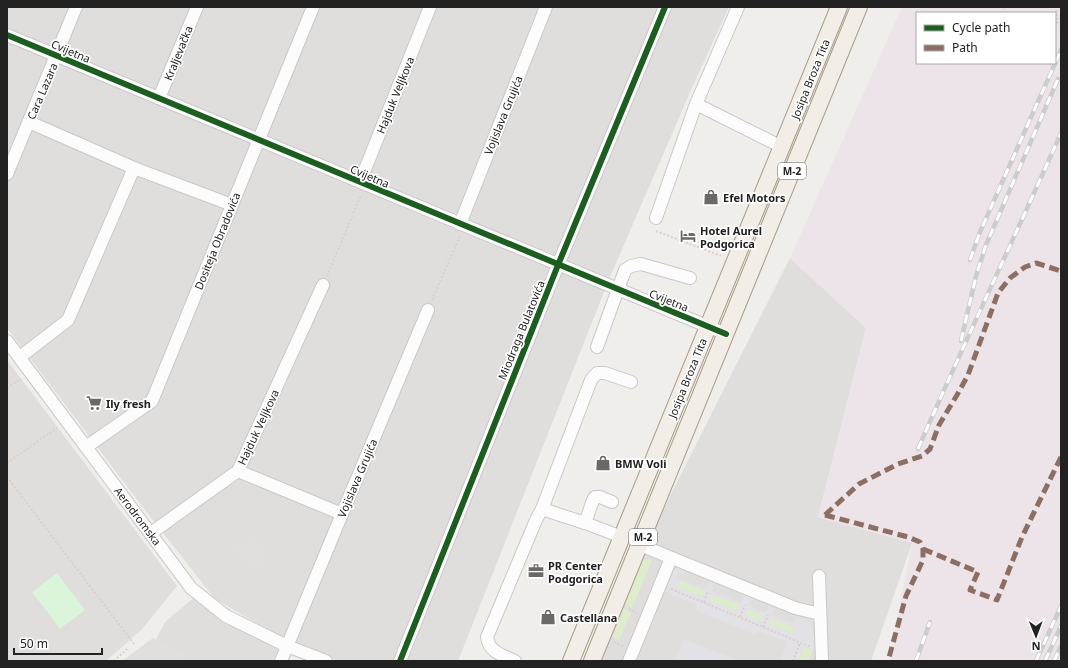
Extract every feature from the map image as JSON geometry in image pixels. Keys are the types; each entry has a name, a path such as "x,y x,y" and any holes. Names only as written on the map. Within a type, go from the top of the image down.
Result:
{"main road":[{"name":"Josipa Broza Tita","path":"571,661 839,7"},
{"name":"Josipa Broza Tita","path":"592,661 859,7"}],"street":[{"name":"Cara Lazara","path":"7,174 76,7"},
{"name":"Kraljevačka","path":"159,98 197,7"},
{"name":"Dositeja Obradovića","path":"86,447 152,401 313,7"},
{"name":"Hajduk Veljkova","path":"363,183 430,7"},
{"name":"Vojislava Grujića","path":"462,225 546,7"},
{"name":"Miodraga Bulatovića","path":"400,661 558,265 665,7"},
{"path":"656,218 696,104 738,7"},
{"name":"Cvijetna","path":"7,35 726,334"},
{"path":"696,104 782,147"},
{"path":"29,122 134,168 232,205"},
{"path":"20,357 68,320 134,168"},
{"path":"597,346 625,270 631,266 641,264 690,278"},
{"name":"Hajduk Veljkova","path":"151,533 238,471 323,285"},
{"name":"Vojislava Grujića","path":"287,646 428,310"},
{"name":"Aerodromska","path":"7,341 191,588 226,616 287,646 326,661"},
{"path":"515,661 492,650 488,645 487,637 542,509 591,380 597,373 605,373 631,382"},
{"path":"238,471 342,514"},
{"path":"585,522 595,497 600,497 612,502"},
{"path":"542,509 585,522 622,537"},
{"path":"640,545 795,608 820,614"},
{"path":"629,661 671,558"},
{"path":"819,576 821,660"},
{"path":"282,661 287,646"}],"path":[{"path":"1056,7 1058,21 1056,25"},
{"path":"323,285 363,183"},
{"path":"428,310 462,225"},
{"path":"656,231 721,256"},
{"path":"7,388 31,372"},
{"path":"7,463 67,421"},
{"path":"7,477 134,644"},
{"path":"667,587 812,648"},
{"path":"704,602 708,591"},
{"path":"740,618 744,606"},
{"path":"628,609 647,617"},
{"path":"763,627 768,615"},
{"path":"794,661 800,643"},
{"path":"114,661 128,648"}],"shaded area":[{"path":"7,7 729,7 691,90 610,277 458,661 338,661 298,647 215,599 141,505 7,328"},
{"path":"902,7 1061,7 1061,661 889,661 912,543 818,517 866,328 790,258"},
{"path":"790,258 866,328 818,517 912,543 871,661 602,661 652,532"},
{"path":"7,360 177,586 142,629 106,661 7,661"},
{"path":"252,535 267,550 259,573 233,549"},
{"path":"677,568 686,569 683,575 677,572 677,576 680,579 706,589 710,580 715,582 712,591 741,603 744,594 752,597 749,606 766,613 770,604 775,606 772,615 794,624 797,616 804,619 811,624 813,629 815,650 804,647 798,661 780,661 787,642 758,631 756,635 695,610 697,605 663,591 672,571","holes":["680,581 705,591 702,597 677,587","711,594 740,605 737,611 709,600","748,609 764,616 762,621 746,615","770,618 795,628 793,634 768,624"]},
{"path":"196,596 278,650 273,661 190,661 154,643 165,622"},
{"path":"153,638 200,661 122,661"},
{"path":"684,639 739,661 675,661"}],"green space":[{"path":"646,559 652,560 632,608 624,604 642,561"},
{"path":"57,573 85,610 60,629 32,592"},
{"path":"680,580 705,591 702,597 677,587"},
{"path":"711,594 740,605 737,611 709,600"},
{"path":"623,608 631,612 619,640 613,637"},
{"path":"748,609 764,616 762,621 745,615"},
{"path":"770,618 795,628 793,634 768,624"},
{"path":"804,647 813,650 808,661 798,661"}],"railway":[{"path":"1056,61 1061,50"},
{"path":"970,260 980,232 1055,64"},
{"path":"961,341 976,276 986,245 1058,79"},
{"path":"918,449 1061,133"},
{"path":"1036,661 1061,606"},
{"path":"916,661 930,622"},
{"path":"1045,661 1061,626"},
{"path":"1054,661 1061,646"}],"marked path":[{"path":"825,515 859,484 898,464 922,456 930,449 939,425 968,375 998,293 1010,278 1025,267 1036,263 1061,271"},
{"path":"923,549 978,572 970,590 997,600 1022,537 1061,457"},
{"path":"825,515 908,537 920,542 923,549 923,560 906,596 888,661"}],"cycle path":[{"path":"400,661 558,265 665,7"},
{"path":"7,35 726,334"}],"place":[{"name":"Efel Motors","path":"711,197"},
{"name":"Hotel Aurel Podgorica","path":"688,236"},
{"name":"Ily fresh","path":"94,403"},
{"name":"BMW Voli","path":"603,463"},
{"name":"PR Center Podgorica","path":"536,571"},
{"name":"Castellana","path":"548,617"}]}
